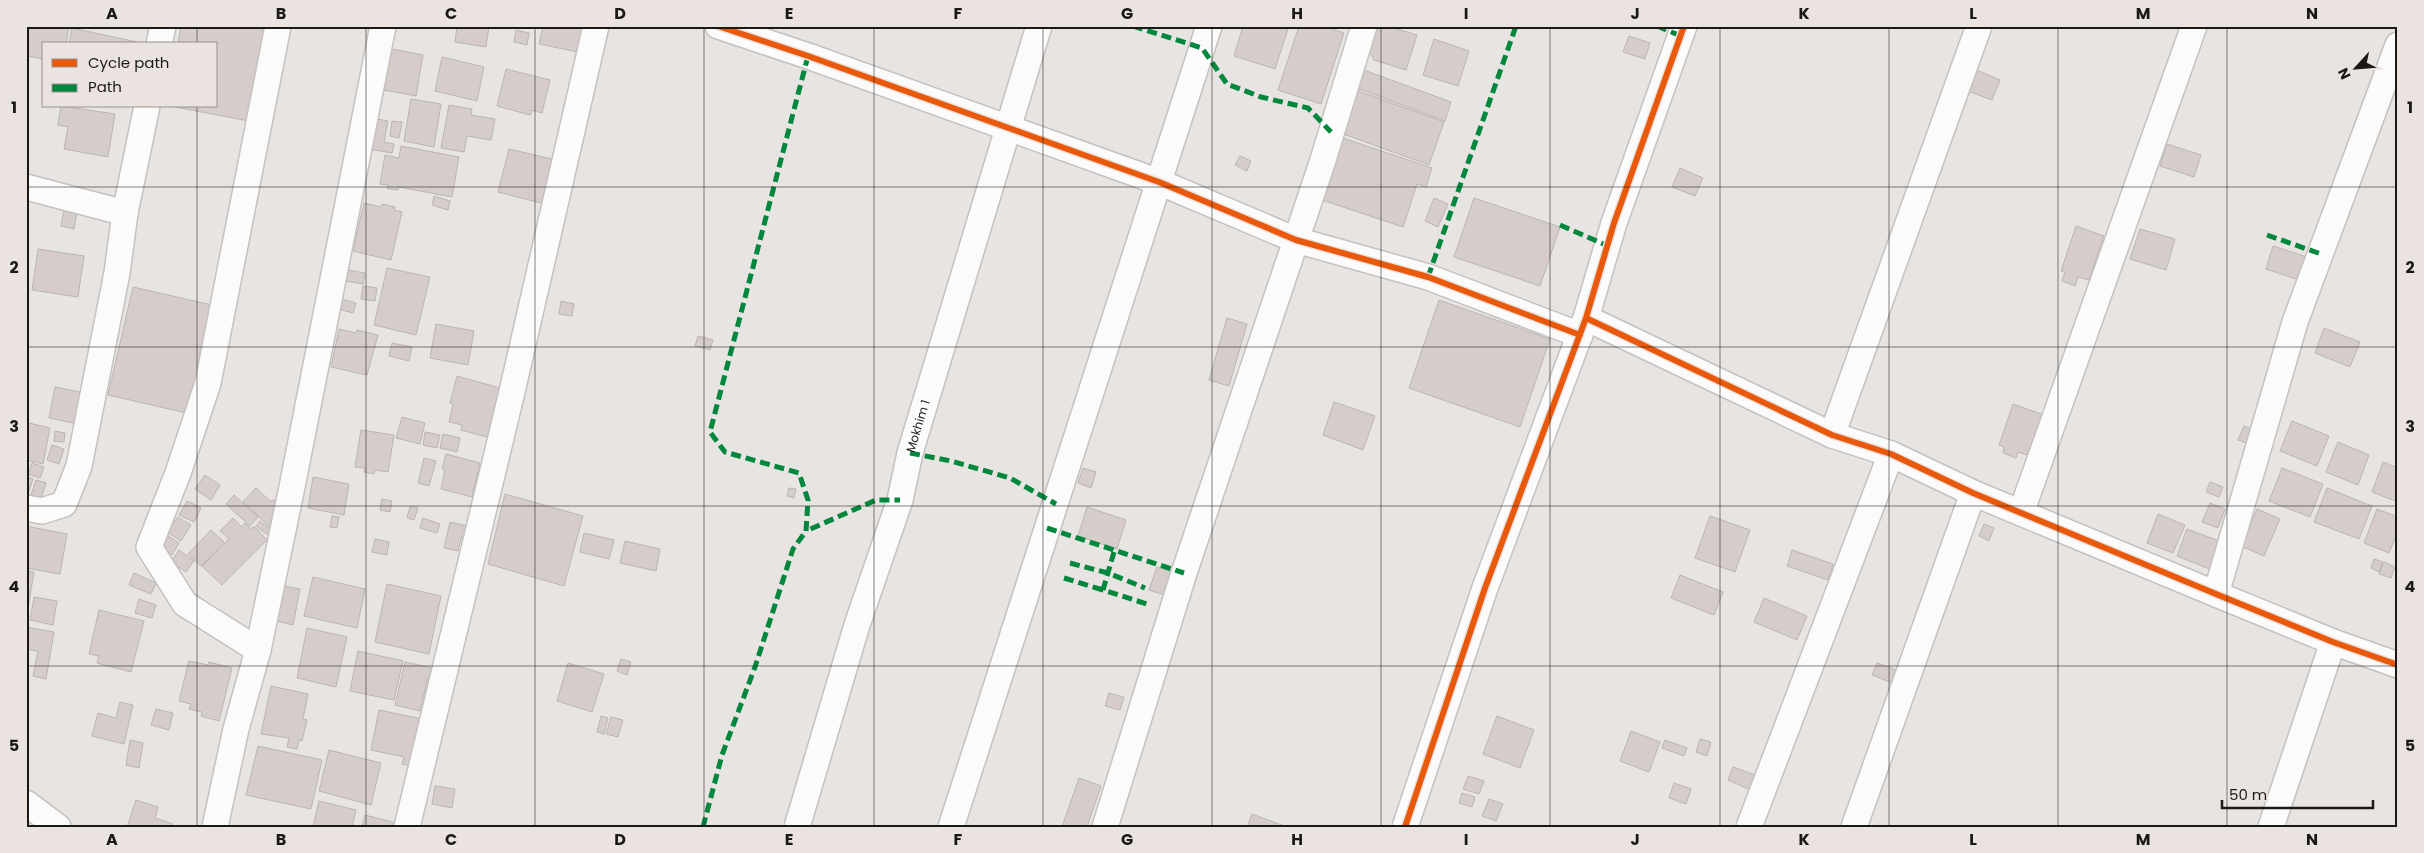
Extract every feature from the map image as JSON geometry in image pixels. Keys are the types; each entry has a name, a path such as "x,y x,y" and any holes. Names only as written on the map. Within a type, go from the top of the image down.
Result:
{"street":[{"path":"159,42 163,26"},
{"path":"258,650 185,604 149,547 178,472 208,383 278,26"},
{"path":"215,827 236,729 258,650 383,26"},
{"path":"407,827 511,396 596,26"},
{"path":"718,26 808,56 1159,182 1296,240 1428,277 1583,327 1832,435 1891,454 2021,513 2333,642 2398,665"},
{"name":"Mokhim 1","path":"797,827 857,625 900,500 910,453 1039,26"},
{"path":"952,827 1209,26"},
{"path":"1105,827 1184,573 1296,240 1364,26"},
{"path":"1405,827 1485,588 1583,327 1614,223 1684,26"},
{"path":"1832,435 1979,26"},
{"path":"2021,513 2194,26"},
{"path":"2216,594 2295,322 2398,45"},
{"path":"26,508 42,511 64,504 79,466 117,273 125,213 146,108"},
{"path":"26,187 125,213"},
{"path":"1749,827 1891,454"},
{"path":"1854,827 1974,493"},
{"path":"2271,827 2333,642"},
{"path":"26,803 58,827"}],"building":[{"path":"26,26 69,26 66,42 42,42 42,59 26,56"},
{"path":"181,26 266,26 249,121 181,108 218,108 218,42 178,42"},
{"path":"457,26 489,26 486,47 455,42"},
{"path":"543,26 583,26 578,52 539,44"},
{"path":"1243,26 1289,26 1275,69 1234,56"},
{"path":"1299,26 1323,26 1344,33 1321,104 1278,90"},
{"path":"1375,26 1387,26 1417,35 1406,70 1374,60 1367,46"},
{"path":"72,28 137,42 69,42"},
{"path":"516,30 529,33 527,45 514,42"},
{"path":"1629,36 1650,43 1645,59 1623,52"},
{"path":"1434,39 1469,51 1458,86 1423,75"},
{"path":"391,49 423,55 416,96 384,90"},
{"path":"442,57 484,67 477,101 435,91"},
{"path":"506,69 550,80 542,113 532,110 530,115 497,106"},
{"path":"1361,69 1451,102 1445,121 1354,87"},
{"path":"1974,69 2000,80 1992,100 1965,90"},
{"path":"1353,89 1444,122 1429,165 1338,132"},
{"path":"411,99 441,104 434,147 404,141"},
{"path":"449,105 472,109 471,115 495,119 491,140 467,136 464,152 441,148"},
{"path":"61,108 74,108 115,114 108,157 64,149 68,127 58,125"},
{"path":"371,118 388,121 384,142 394,144 392,153 369,149"},
{"path":"392,121 402,122 399,138 390,136"},
{"path":"1337,136 1432,168 1426,187 1417,184 1403,227 1316,198"},
{"path":"2167,144 2201,155 2194,177 2160,166"},
{"path":"401,146 459,157 452,197 399,187 398,190 388,189 388,185 380,184 385,155 399,158"},
{"path":"509,149 556,160 545,204 498,192"},
{"path":"1240,156 1251,161 1247,171 1235,165"},
{"path":"1680,168 1703,178 1695,196 1672,187"},
{"path":"434,196 450,201 448,210 432,205"},
{"path":"1434,198 1448,204 1438,227 1425,221"},
{"path":"1474,198 1560,227 1540,286 1454,257"},
{"path":"364,203 381,207 382,204 395,207 394,210 402,212 391,260 353,251"},
{"path":"64,210 77,212 74,229 61,226"},
{"path":"2076,226 2104,236 2089,280 2078,277 2075,286 2062,281 2065,272 2061,271"},
{"path":"2140,229 2175,239 2166,270 2130,259"},
{"path":"2273,246 2313,259 2305,282 2266,269"},
{"path":"38,249 84,256 78,297 32,290"},
{"path":"387,268 430,277 416,335 374,325"},
{"path":"348,270 365,273 363,284 346,281"},
{"path":"363,286 377,288 375,301 361,299"},
{"path":"133,287 216,306 191,414 108,395"},
{"path":"341,299 356,303 353,313 338,309"},
{"path":"1439,300 1550,339 1520,427 1409,388"},
{"path":"561,301 574,304 572,316 559,314"},
{"path":"1227,318 1247,324 1229,386 1209,380"},
{"path":"436,324 474,331 468,365 430,358"},
{"path":"2324,328 2360,342 2350,367 2315,353"},
{"path":"339,329 356,333 357,330 378,335 367,375 331,367"},
{"path":"698,336 713,340 710,350 695,346"},
{"path":"392,343 412,347 409,361 389,356"},
{"path":"457,376 500,388 487,437 461,430 462,425 449,422 453,404 450,403"},
{"path":"55,387 84,393 78,424 49,418"},
{"path":"1334,402 1375,416 1363,450 1323,435"},
{"path":"2013,404 2044,415 2030,456 2018,452 2016,458 2003,453 2004,447 1999,445"},
{"path":"402,417 425,423 420,444 396,438"},
{"path":"2292,421 2329,436 2317,466 2280,451"},
{"path":"29,423 50,428 43,464 26,460 26,439"},
{"path":"2244,426 2256,431 2250,444 2238,440"},
{"path":"361,430 394,435 388,472 375,470 374,474 364,472 365,468 355,467"},
{"path":"55,431 65,433 64,442 54,441"},
{"path":"425,432 440,435 437,448 423,445"},
{"path":"443,434 460,438 457,452 440,448"},
{"path":"2338,442 2369,455 2358,485 2326,472"},
{"path":"52,445 64,449 59,464 47,460"},
{"path":"446,454 480,463 472,497 441,489 445,469 442,469"},
{"path":"424,458 436,461 429,486 418,483"},
{"path":"2383,462 2398,468 2398,502 2372,492"},
{"path":"32,463 44,467 40,478 28,474"},
{"path":"1083,468 1096,472 1091,488 1078,483"},
{"path":"2282,468 2323,484 2310,517 2269,501"},
{"path":"205,475 220,485 211,500 195,489"},
{"path":"26,476 33,479 28,494 26,493"},
{"path":"313,477 349,484 344,515 308,508"},
{"path":"36,480 46,483 41,499 31,495"},
{"path":"2210,482 2223,487 2219,497 2206,492"},
{"path":"256,488 270,501 275,500 284,509 271,528 243,502"},
{"path":"789,488 796,489 794,498 787,496"},
{"path":"2327,488 2372,506 2359,539 2314,522"},
{"path":"505,494 583,516 564,586 488,564"},
{"path":"234,495 258,517 250,526 226,504"},
{"path":"382,499 392,501 390,512 380,510"},
{"path":"187,501 201,508 194,522 179,515"},
{"path":"2210,503 2225,509 2218,528 2202,522"},
{"path":"410,506 418,508 414,520 407,518"},
{"path":"1087,507 1126,520 1117,549 1078,536"},
{"path":"2257,509 2280,519 2264,556 2241,546"},
{"path":"2377,509 2398,517 2398,531 2389,553 2364,543"},
{"path":"2158,514 2185,525 2173,553 2147,543"},
{"path":"332,516 339,517 337,528 330,527"},
{"path":"1710,516 1750,530 1735,572 1695,558"},
{"path":"178,517 191,525 181,541 167,532"},
{"path":"233,518 242,527 245,523 251,529 254,526 267,540 222,585 202,566 229,539 220,531"},
{"path":"423,518 440,524 437,533 420,528"},
{"path":"260,521 273,531 269,536 256,526"},
{"path":"450,522 467,526 465,539 461,538 458,551 444,548"},
{"path":"1984,524 1994,528 1989,541 1979,536"},
{"path":"26,526 67,534 60,574 26,568"},
{"path":"2187,529 2222,542 2212,570 2177,556"},
{"path":"211,530 224,542 201,566 188,554"},
{"path":"584,533 614,540 609,559 580,552"},
{"path":"165,534 179,543 172,555 158,545"},
{"path":"375,539 389,542 387,555 372,552"},
{"path":"625,541 660,549 656,571 620,563"},
{"path":"179,550 194,561 186,572 171,562"},
{"path":"1792,550 1833,564 1828,580 1787,566"},
{"path":"2374,559 2383,562 2379,572 2371,568"},
{"path":"2384,562 2395,567 2391,578 2379,574"},
{"path":"1157,567 1172,572 1164,595 1149,590"},
{"path":"26,571 34,572 26,620"},
{"path":"134,573 156,583 151,594 129,585"},
{"path":"1680,575 1723,592 1714,615 1671,598"},
{"path":"313,577 365,589 357,628 304,616"},
{"path":"387,584 441,596 429,654 375,642"},
{"path":"284,586 300,589 293,625 277,621"},
{"path":"34,597 57,601 53,625 30,620"},
{"path":"1764,598 1807,616 1797,640 1754,622"},
{"path":"139,599 156,605 152,618 135,613"},
{"path":"99,610 144,621 131,672 97,663 99,656 89,654"},
{"path":"26,627 54,632 46,679 33,676 38,651 26,649"},
{"path":"307,628 347,637 336,687 297,678"},
{"path":"358,651 403,661 394,700 350,691"},
{"path":"621,659 631,662 627,675 617,671"},
{"path":"189,661 208,665 209,662 232,668 219,721 201,716 202,712 189,709 191,704 179,701"},
{"path":"405,662 433,668 431,677 428,677 420,711 395,705"},
{"path":"568,663 604,674 592,712 557,701"},
{"path":"1877,663 1902,672 1897,685 1872,675"},
{"path":"271,686 308,694 303,719 307,720 302,741 299,740 297,749 287,747 289,738 261,734"},
{"path":"1109,693 1124,697 1120,710 1105,706"},
{"path":"120,702 133,705 124,744 92,736 98,713 116,718"},
{"path":"156,709 173,713 169,730 151,725"},
{"path":"379,710 422,719 412,766 402,764 404,757 371,750"},
{"path":"601,716 608,718 604,734 597,732"},
{"path":"1497,716 1534,730 1520,768 1483,754"},
{"path":"611,717 623,720 618,737 606,734"},
{"path":"1631,731 1660,742 1649,772 1620,761"},
{"path":"1700,739 1711,742 1707,756 1696,752"},
{"path":"130,740 143,743 139,768 126,765"},
{"path":"1665,740 1687,748 1684,756 1662,748"},
{"path":"258,746 322,760 311,809 246,795"},
{"path":"329,750 381,763 371,805 319,791"},
{"path":"1733,767 1758,776 1753,791 1728,780"},
{"path":"1468,776 1484,781 1479,794 1463,789"},
{"path":"1079,778 1101,786 1087,827 1062,827"},
{"path":"1674,783 1691,789 1686,804 1669,798"},
{"path":"435,786 455,789 452,808 432,804"},
{"path":"1462,793 1475,797 1472,807 1459,803"},
{"path":"1489,799 1503,804 1496,821 1482,816"},
{"path":"136,800 158,807 155,818 173,824 172,827 127,827"},
{"path":"319,801 356,810 352,827 313,827"},
{"path":"1252,814 1287,827 1247,827"},
{"path":"365,815 400,824 399,827 362,827"}],"marked path":[{"path":"1133,26 1202,48 1227,84 1261,97 1308,108 1331,132"},
{"path":"1428,277 1516,26"},
{"path":"1657,26 1681,36"},
{"path":"808,56 710,432 725,452 799,473 808,500 806,531 876,500 900,500"},
{"path":"1560,225 1608,246"},
{"path":"2267,235 2321,254"},
{"path":"910,453 951,461 1010,478 1056,504"},
{"path":"1047,528 1184,573"},
{"path":"703,827 722,755 755,667 793,549 806,531"},
{"path":"1114,552 1103,590 1147,604"},
{"path":"1070,563 1108,573 1145,588"},
{"path":"1064,578 1103,590"}],"cycle path":[{"path":"718,26 808,56 1159,182 1296,240 1428,277 1580,335"},
{"path":"1405,827 1485,588 1586,318 1614,223 1684,26"},
{"path":"1586,318 1832,435 1891,454 1973,493 2333,642 2398,665"}]}
